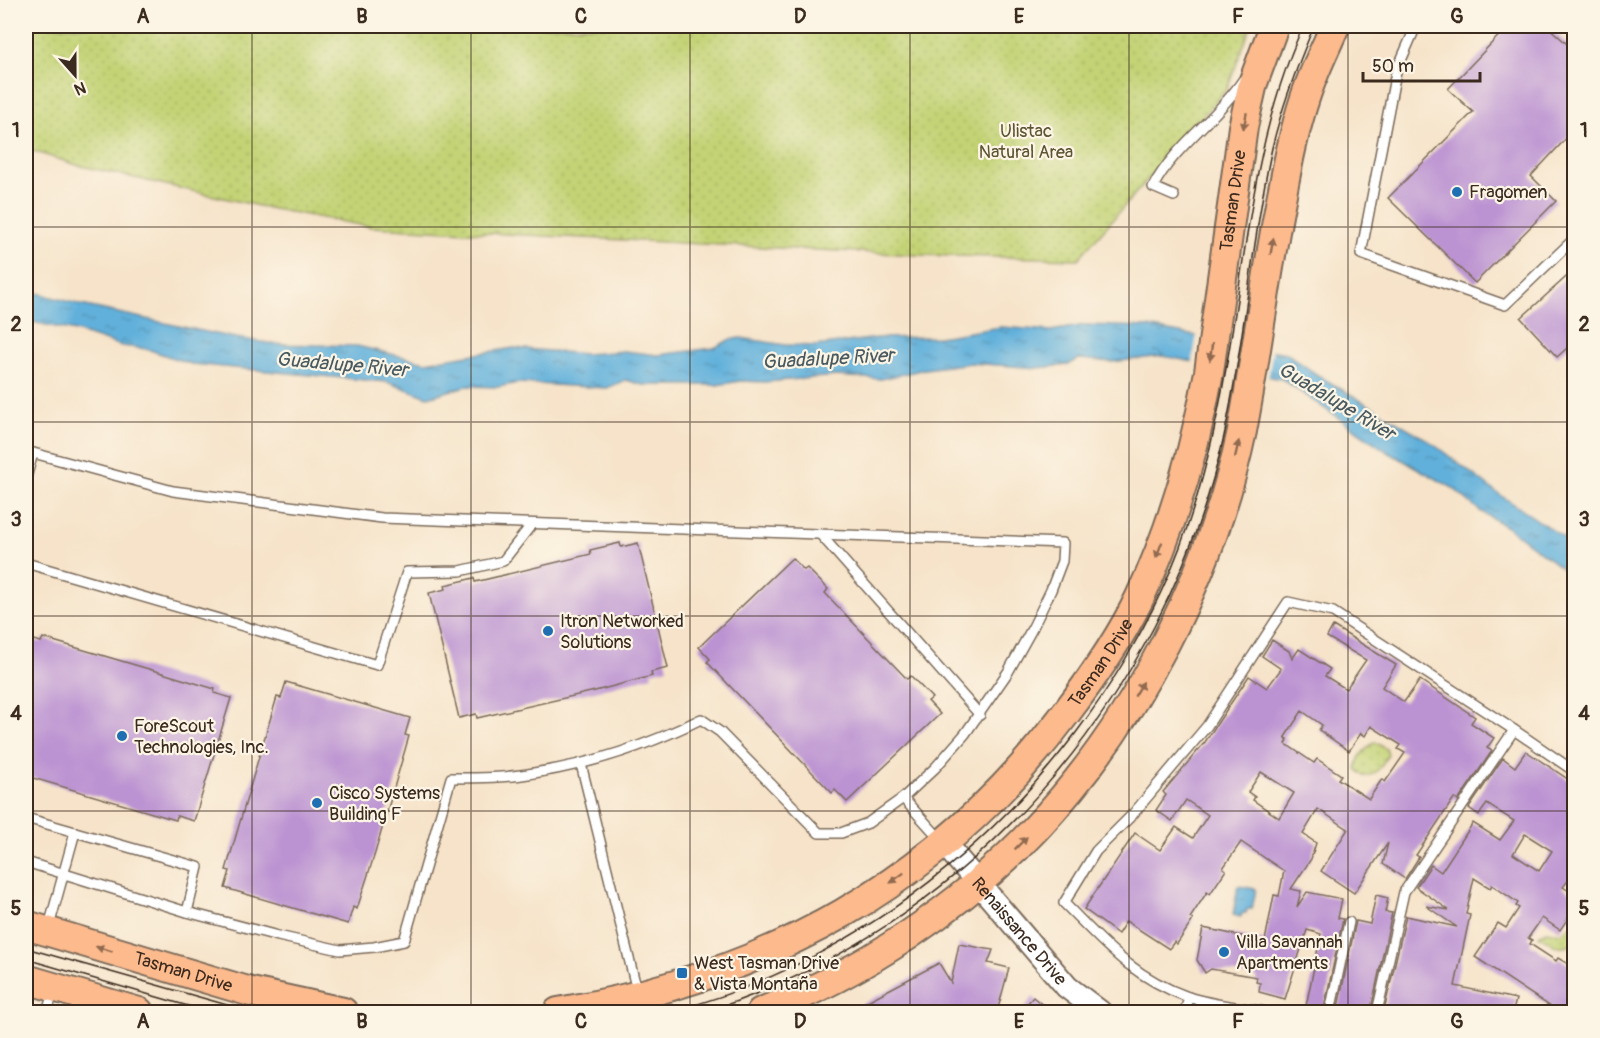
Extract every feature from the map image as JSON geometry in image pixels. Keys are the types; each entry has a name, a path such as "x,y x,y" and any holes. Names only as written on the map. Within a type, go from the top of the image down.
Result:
{"main road":[{"path":"761,1012 778,1006 865,962 908,936 978,883 1037,828 1094,757 1129,706 1156,660 1179,615 1223,506 1241,432 1285,175 1305,99 1335,26"},
{"name":"Tasman Drive","path":"558,1012 638,997 716,973 792,942 843,914 881,890 944,843 974,816 1021,768 1095,675 1139,597 1167,530 1202,408 1243,127 1253,83 1270,35"},
{"name":"Tasman Drive","path":"37,929 251,992 343,1012"},
{"path":"26,979 51,1000 139,1012"}],"street":[{"name":"Renaissance Drive","path":"944,843 1067,987 1100,1012"}],"lane":[{"path":"1416,26 1396,72 1361,254 1505,305 1575,238"},
{"path":"1174,196 1153,187 1161,173 1175,155 1224,106 1270,35"},
{"path":"26,478 29,452 173,491 382,518 1063,543 1062,561 1051,590 1008,672 980,715 935,768 903,798 868,823 841,833 819,833 720,732 701,719 646,742 581,764 532,774 451,778 404,941 340,950 187,912 26,862"},
{"path":"26,563 377,665 407,572 460,571 503,561 532,524"},
{"path":"819,534 955,684 980,715"},
{"path":"1265,1012 1189,997 1147,979 1119,959 1064,903 1096,851 1133,814 1207,726 1288,602 1334,612 1575,771"},
{"path":"1377,1012 1404,892 1514,730"},
{"path":"581,764 638,997"},
{"path":"903,798 944,843"},
{"path":"26,818 198,867 187,912"},
{"path":"37,929 64,874 75,832"},
{"path":"1330,1012 1349,922"},
{"path":"1185,1012 1189,997"}],"green space":[{"name":"Ulistac Natural Area","path":"26,26 1251,26 1227,89 1078,259 918,255 371,227 268,208 77,165 26,149"},
{"path":"1375,742 1386,749 1388,754 1376,772 1364,776 1357,770 1358,761"},
{"path":"1574,923 1574,944 1557,947 1539,935 1546,931 1561,933"}],"water":[{"name":"Guadalupe River","path":"26,290 81,305 230,337 274,344 357,346 425,362 514,348 585,354 624,351 658,355 714,348 731,339 741,338 785,345 815,346 878,338 939,337 1001,327 1051,331 1085,325 1148,327 1286,353 1319,376 1428,440 1496,492 1564,538 1574,546 1574,577 1507,527 1480,511 1453,488 1388,452 1282,379 1163,356 1111,362 1079,359 1068,365 1037,368 971,363 925,369 881,379 836,376 765,382 740,381 717,385 643,385 626,380 607,388 518,383 498,387 466,386 428,397 387,382 191,364 147,349 122,346 76,331 26,320"},
{"path":"1238,886 1256,889 1252,909 1247,909 1241,917 1233,915"}],"pier":[{"path":"1197,334 1273,348 1268,380 1192,364"}],"building":[{"path":"1508,26 1547,26 1575,51 1575,129 1531,176 1556,201 1475,283 1388,198 1473,112 1448,89"},
{"path":"1575,269 1575,341 1557,357 1521,318"},
{"name":"Itron Networked Solutions","path":"620,543 621,547 638,543 668,668 651,672 652,676 595,691 477,718 476,714 459,718 429,593 446,589 445,585 474,578 475,582 591,554 590,550"},
{"path":"792,558 804,570 807,568 828,589 825,593 907,679 911,676 932,698 928,701 940,714 847,802 835,790 832,793 707,662 710,659 699,647"},
{"path":"1333,626 1396,665 1382,687 1404,702 1420,680 1475,717 1471,723 1494,738 1487,748 1492,751 1458,801 1454,798 1416,855 1419,857 1405,879 1383,864 1388,843 1354,893 1321,871 1348,829 1318,809 1303,834 1316,843 1311,859 1291,889 1301,891 1297,907 1307,892 1342,899 1338,918 1343,919 1324,1009 1306,1006 1321,934 1307,930 1285,999 1259,992 1260,983 1256,982 1257,977 1211,969 1205,973 1197,960 1203,928 1265,941 1274,895 1279,896 1284,871 1241,842 1223,868 1226,870 1210,894 1207,892 1190,918 1193,920 1177,944 1174,942 1169,949 1126,921 1118,934 1084,909 1135,833 1160,850 1176,827 1193,838 1208,815 1186,800 1172,821 1156,810 1166,795 1163,792 1205,742 1249,676 1267,688 1281,669 1262,656 1272,640 1289,651 1292,659 1299,649 1330,669 1325,676 1346,689 1366,660 1327,637","holes":["1302,711 1322,725 1319,730 1349,751 1361,733 1365,736 1371,726 1401,745 1398,749 1405,753 1385,782 1382,779 1369,799 1338,779 1341,775 1317,759 1314,763 1286,744 1288,740 1285,737","1261,772 1294,793 1279,818 1253,800 1255,797 1248,792"]},
{"name":"ForeScout Technologies, Inc.","path":"26,638 41,642 43,638 215,689 214,693 231,698 194,821 177,816 176,820 26,776"},
{"name":"Cisco Systems Building F","path":"286,682 410,718 405,735 409,736 375,853 357,909 353,907 348,924 225,888 230,871 226,870 260,753 277,697 281,698"},
{"path":"1526,751 1575,784 1575,872 1563,887 1575,895 1575,908 1560,930 1542,918 1528,938 1532,940 1530,944 1556,961 1558,958 1575,968 1575,1012 1566,1012 1559,1008 1557,1011 1475,957 1498,923 1506,928 1519,908 1516,906 1518,903 1492,885 1490,888 1474,878 1466,914 1470,915 1455,986 1516,999 1513,1012 1384,1011 1406,916 1457,927 1426,906 1449,910 1416,887 1431,865 1441,872 1473,823 1500,840 1514,821 1487,804 1479,815 1469,808 1503,758 1515,767","holes":["1525,834 1552,851 1539,871 1513,854"]},
{"path":"1376,895 1388,898 1385,912 1392,913 1371,1009 1365,1007 1364,1012 1337,1012 1356,921 1370,924"},
{"path":"959,944 993,950 988,963 1009,968 997,1012 847,1012 939,963 951,983"},
{"path":"1033,997 1051,1012 1020,1012"}],"tram line":[{"path":"670,1012 749,986 825,950 895,907 961,856 1021,798 1075,734 1122,665 1170,573 1198,492 1224,379 1248,225 1269,124 1284,75 1303,26"},
{"path":"705,1012 800,975 888,925 968,864 1040,793 1102,713 1154,626 1195,533 1224,436 1272,148 1290,86 1314,26"},
{"path":"26,948 252,1012"},
{"path":"26,959 209,1012"}],"place":[{"name":"Fragomen","path":"1457,192"},
{"name":"Itron Networked Solutions","path":"548,631"},
{"name":"ForeScout Technologies, Inc.","path":"122,736"},
{"name":"Cisco Systems Building F","path":"317,803"},
{"name":"Villa Savannah Apartments","path":"1224,952"},
{"name":"West Tasman Drive & Vista Montaña","path":"682,973"}]}
